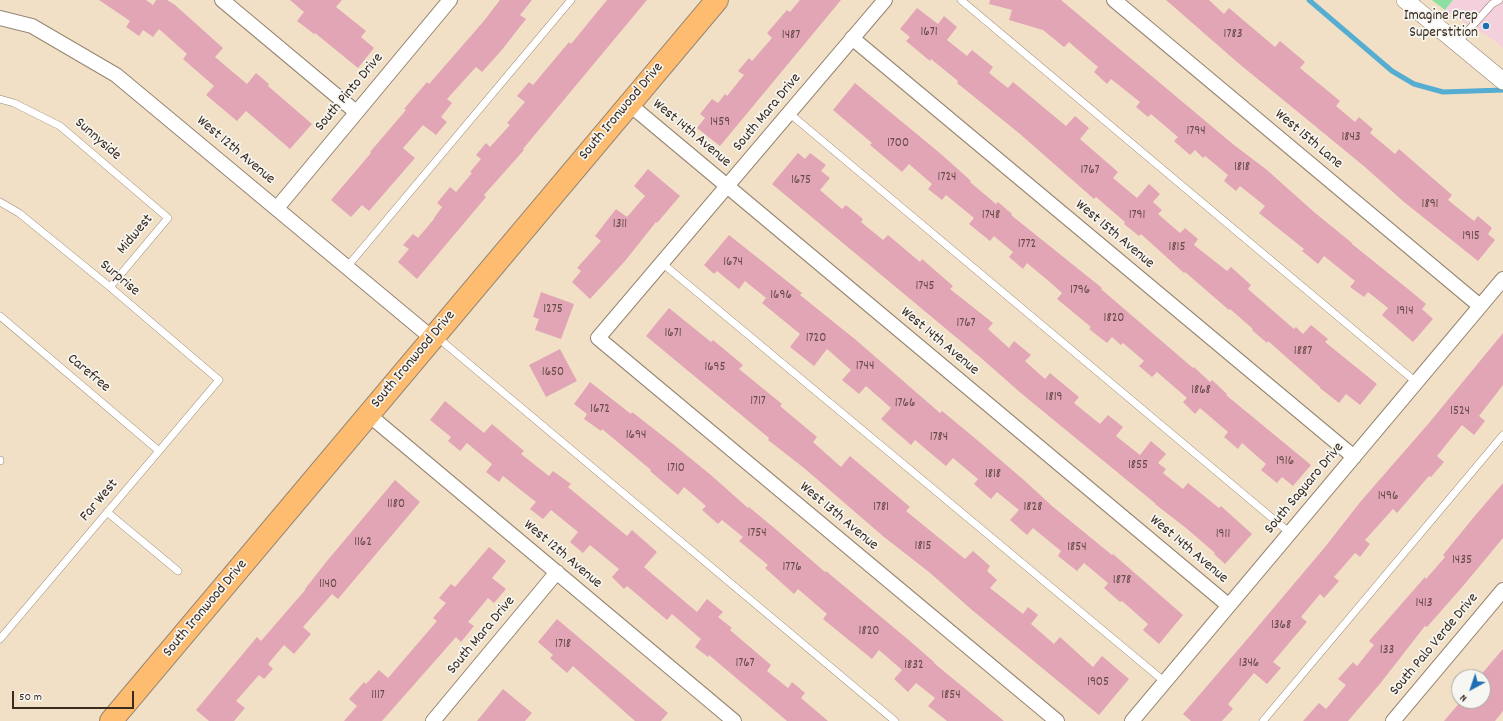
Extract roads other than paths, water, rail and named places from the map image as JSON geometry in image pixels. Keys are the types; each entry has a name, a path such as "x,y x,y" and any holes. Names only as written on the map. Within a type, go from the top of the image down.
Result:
{"main road":[{"name":"South Ironwood Drive","path":"111,721 717,0"}],"street":[{"path":"222,0 356,112"},
{"name":"South Pinto Drive","path":"277,208 450,0"},
{"name":"South Mara Drive","path":"598,338 728,187 885,0"},
{"name":"West 15th Lane","path":"1114,0 1480,306"},
{"path":"1406,0 1503,81"},
{"name":"West 12th Avenue","path":"0,18 32,26 116,75 347,267 434,337"},
{"name":"West 15th Avenue","path":"852,38 1354,457"},
{"name":"West 14th Avenue","path":"629,104 1228,606"},
{"name":"South Saguaro Drive","path":"1132,721 1503,279"},
{"name":"West 13th Avenue","path":"598,338 1056,721"},
{"name":"West 12th Avenue","path":"369,415 734,721"},
{"name":"South Mara Drive","path":"433,721 557,572"},
{"name":"South Palo Verde Drive","path":"1393,721 1503,590"}],"lane":[{"path":"347,267 571,0"},
{"path":"961,0 1416,382"},
{"path":"1457,43 1492,4 1499,0"},
{"name":"Sunnyside","path":"0,99 14,103 60,126 168,218"},
{"path":"789,113 1290,533"},
{"name":"Surprise","path":"0,202 18,213 110,287 219,380"},
{"name":"Midwest","path":"110,287 168,218"},
{"path":"662,263 1164,682"},
{"name":"Carefree","path":"0,316 159,451"},
{"path":"434,337 895,721"},
{"name":"Far West","path":"0,639 219,380"},
{"path":"1263,721 1503,435"},
{"path":"107,512 178,571"}],"waterway":[{"path":"1309,0 1392,71 1414,84 1443,92 1503,90"}],"place":[{"name":"Imagine Prep Superstition","path":"1486,26"}]}
